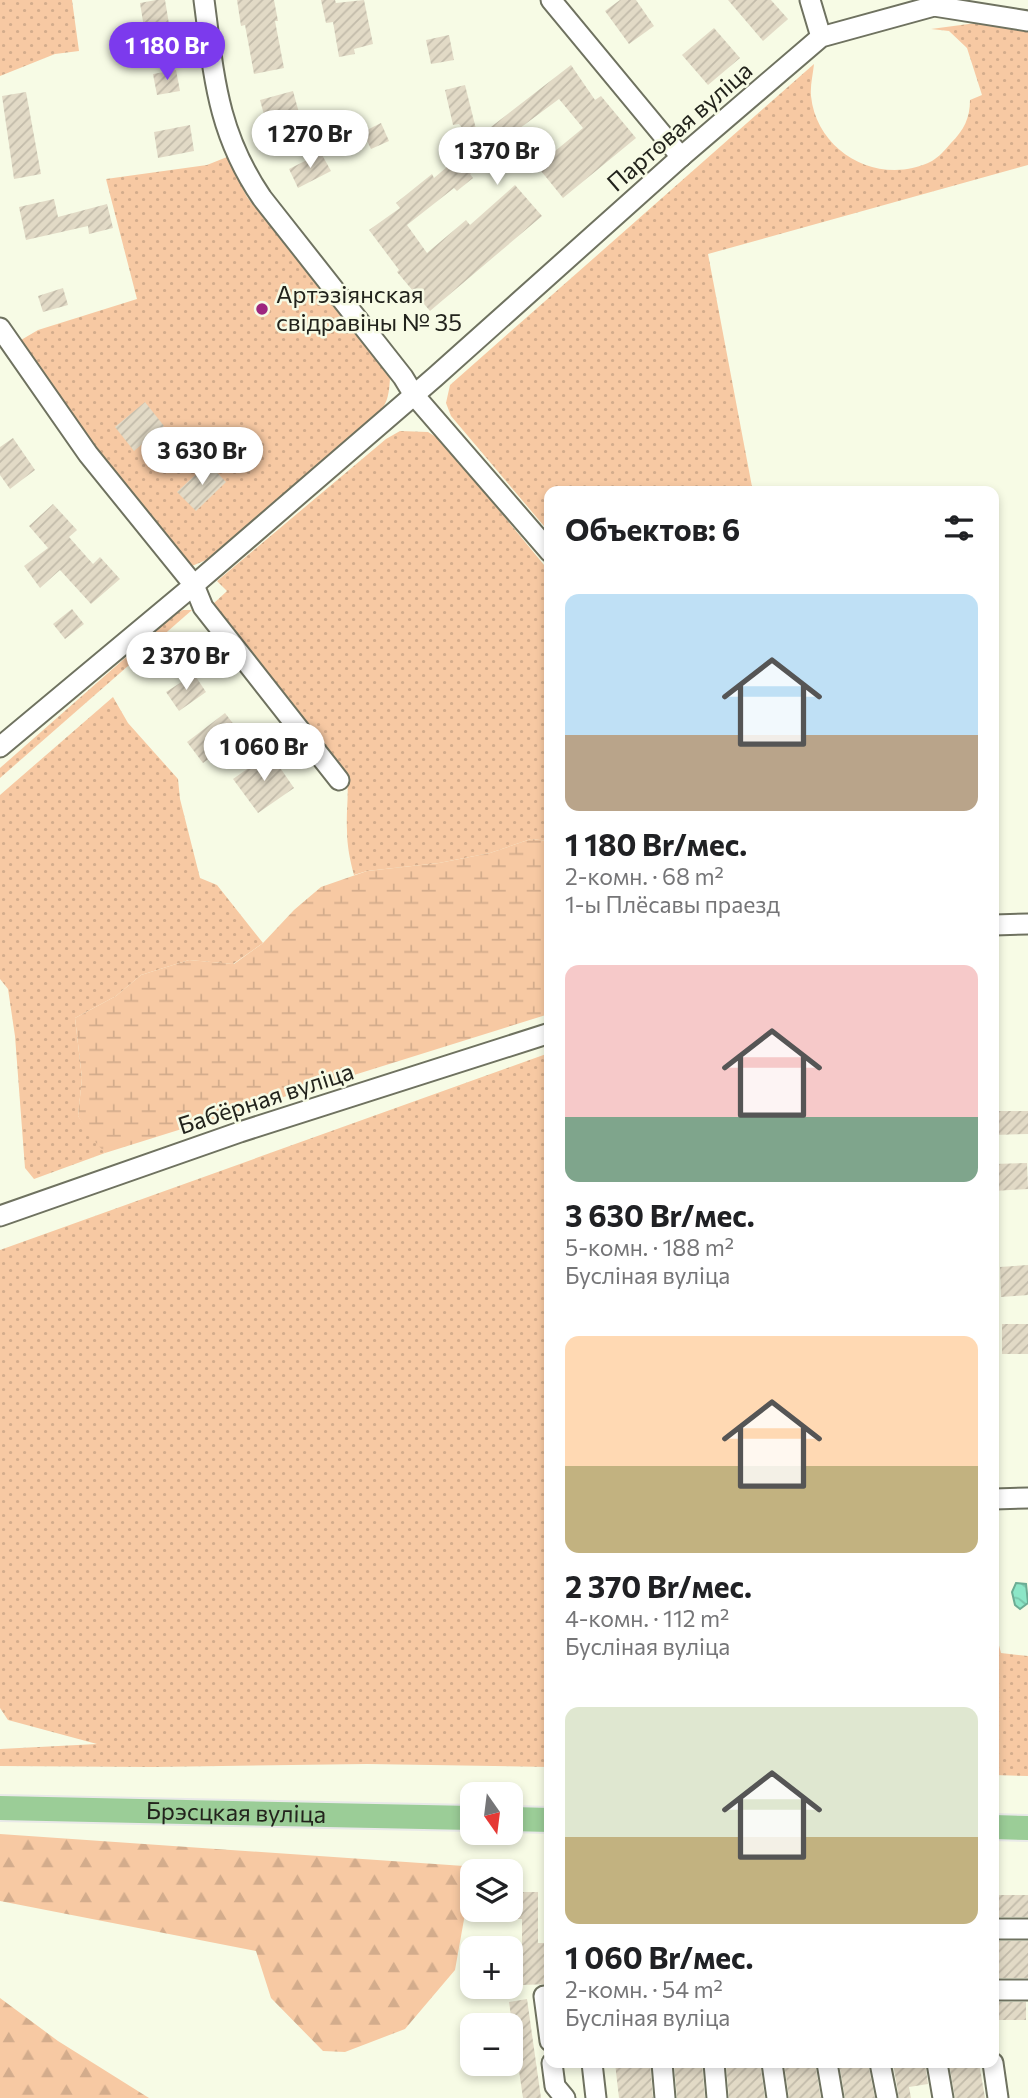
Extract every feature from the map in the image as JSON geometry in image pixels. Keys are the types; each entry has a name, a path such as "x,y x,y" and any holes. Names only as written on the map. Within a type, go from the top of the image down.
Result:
{"main road":[{"name":"Брэсцкая вуліца","path":"0,1808 460,1818"},
{"path":"523,1819 544,1820"},
{"path":"999,1827 1028,1828"}],"street":[{"path":"204,0 216,94 231,142 246,174 403,377 414,395 544,545"},
{"path":"551,0 681,157"},
{"path":"810,0 821,37"},
{"name":"Партовая вуліца","path":"0,747 194,585 414,395 681,157 821,37 934,6 1028,21"},
{"path":"0,328 88,454 194,585 203,607 339,779"},
{"path":"999,925 1028,924"},
{"name":"Бабёрная вуліца","path":"0,1216 240,1132 544,1035"},
{"path":"999,1499 1028,1498"},
{"path":"999,1929 1028,1929"},
{"path":"999,1990 1028,1990"},
{"path":"553,2068 555,2086 565,2098"},
{"path":"593,2068 596,2098"},
{"path":"662,2068 665,2098"},
{"path":"714,2068 717,2098"},
{"path":"773,2068 777,2098"},
{"path":"828,2068 833,2098"},
{"path":"881,2068 887,2098"},
{"path":"938,2068 943,2098"},
{"path":"994,2068 998,2098"}],"green space":[{"path":"0,0 72,0 79,51 55,54 0,76"},
{"path":"976,23 1028,31 1028,165 708,254 752,486 544,486 544,526 451,416 446,403 450,385 814,64 811,96 816,117 825,134 838,149 873,167 892,170 912,168 935,159 963,128 970,100 982,95 967,48 949,31 931,29"},
{"path":"227,157 247,197 390,378 390,384 385,403 376,415 206,560 192,566 185,564 88,442 21,340 38,330 137,299 106,179 207,165"},
{"path":"400,431 428,432 441,440 544,565 544,840 531,839 490,853 354,875 348,842 347,778 213,604 227,591 217,581 386,439"},
{"path":"183,610 192,610 0,778 0,768"},
{"path":"113,697 128,723 178,779 180,799 200,878 217,885 263,943 233,964 189,960 141,975 116,996 75,1018 82,1078 78,1116 105,1153 34,1179 25,1168 15,1036 8,989 0,979 0,795"},
{"path":"531,839 544,840 544,1016 105,1153 91,1137 78,1116 82,1078 75,1018 116,996 141,975 189,960 234,964 263,943 294,910 321,887 367,871 439,863 490,853"},
{"path":"544,1055 544,1767 367,1764 0,1766 0,1749 97,1744 8,1720 0,1708 0,1250"},
{"path":"999,1645 1001,1653 1028,1656 1028,1776 999,1775"},
{"path":"0,1834 460,1866 460,1922 464,1922 455,1970 405,2029 345,2052 323,2051 271,1998 256,1951 0,1901"},
{"path":"0,1998 58,2041 149,2098 0,2098"}],"water":[{"path":"1016,1583 1026,1584 1028,1603 1020,1609 1015,1605 1012,1592"}],"building":[{"path":"165,0 171,36 146,40 140,3"},
{"path":"237,0 274,0 284,68 254,74 245,25 241,26"},
{"path":"321,0 335,0 336,3 364,0 373,44 354,49 355,54 339,57 333,22 326,23"},
{"path":"620,0 636,0 654,26 629,44 605,11"},
{"path":"728,0 771,0 788,19 763,41"},
{"path":"714,28 740,58 708,85 682,55"},
{"path":"449,35 454,60 431,64 426,40"},
{"path":"571,65 595,100 601,96 636,138 563,198 537,166 583,128 559,99 500,143 503,148 470,174 473,178 457,191 454,188 407,225 427,253 466,220 470,225 515,185 542,216 430,311 397,272 399,270 369,230 400,208 396,203 432,174 434,178 474,144 459,124 453,125 445,90 465,85 478,137"},
{"path":"176,70 180,91 157,95 153,74"},
{"path":"293,91 304,131 271,140 260,100"},
{"path":"26,92 41,174 14,179 2,96"},
{"path":"381,123 389,141 371,149 363,132"},
{"path":"190,125 194,151 158,158 154,132"},
{"path":"321,153 331,171 298,188 289,169"},
{"path":"54,199 58,217 107,204 113,228 89,234 88,226 26,240 19,207"},
{"path":"63,288 68,305 43,312 38,296"},
{"path":"145,402 164,426 134,451 115,427"},
{"path":"13,438 35,470 10,489 0,475 0,447"},
{"path":"208,463 226,482 196,511 177,492"},
{"path":"53,504 77,530 69,537 93,564 100,557 120,579 91,604 60,570 40,588 24,566 48,548 29,526"},
{"path":"72,609 84,624 65,639 53,624"},
{"path":"194,674 206,692 179,711 166,692"},
{"path":"225,713 241,734 203,763 187,742"},
{"path":"270,753 294,788 258,813 233,779"},
{"path":"999,1111 1028,1111 1028,1134 999,1135"},
{"path":"1027,1163 1028,1189 999,1191 999,1164"},
{"path":"1028,1265 1028,1295 1001,1297 1000,1267"},
{"path":"1002,1324 1028,1324 1028,1354 1002,1354"},
{"path":"523,1892 538,1892 538,1943 544,1943 544,1984 523,1985"},
{"path":"999,1895 1028,1895 1028,1917 999,1917"},
{"path":"999,1941 1028,1941 1028,1978 999,1978"},
{"path":"527,1999 541,2098 523,2098 520,2076 523,2076 523,2013 511,2013 509,2002"},
{"path":"999,2002 1026,2002 1026,2020 999,2020"},
{"path":"616,2068 650,2068 653,2098 619,2098"},
{"path":"674,2068 702,2068 705,2098 677,2098"},
{"path":"726,2068 761,2068 765,2098 729,2098"},
{"path":"785,2068 816,2068 821,2098 789,2098"},
{"path":"840,2068 869,2068 875,2098 845,2098"},
{"path":"894,2068 926,2068 928,2084 909,2087 911,2098 899,2098"},
{"path":"950,2068 980,2068 985,2098 955,2098"}],"place":[{"name":"Артэзіянская свідравіны № 35","path":"262,309"}]}
